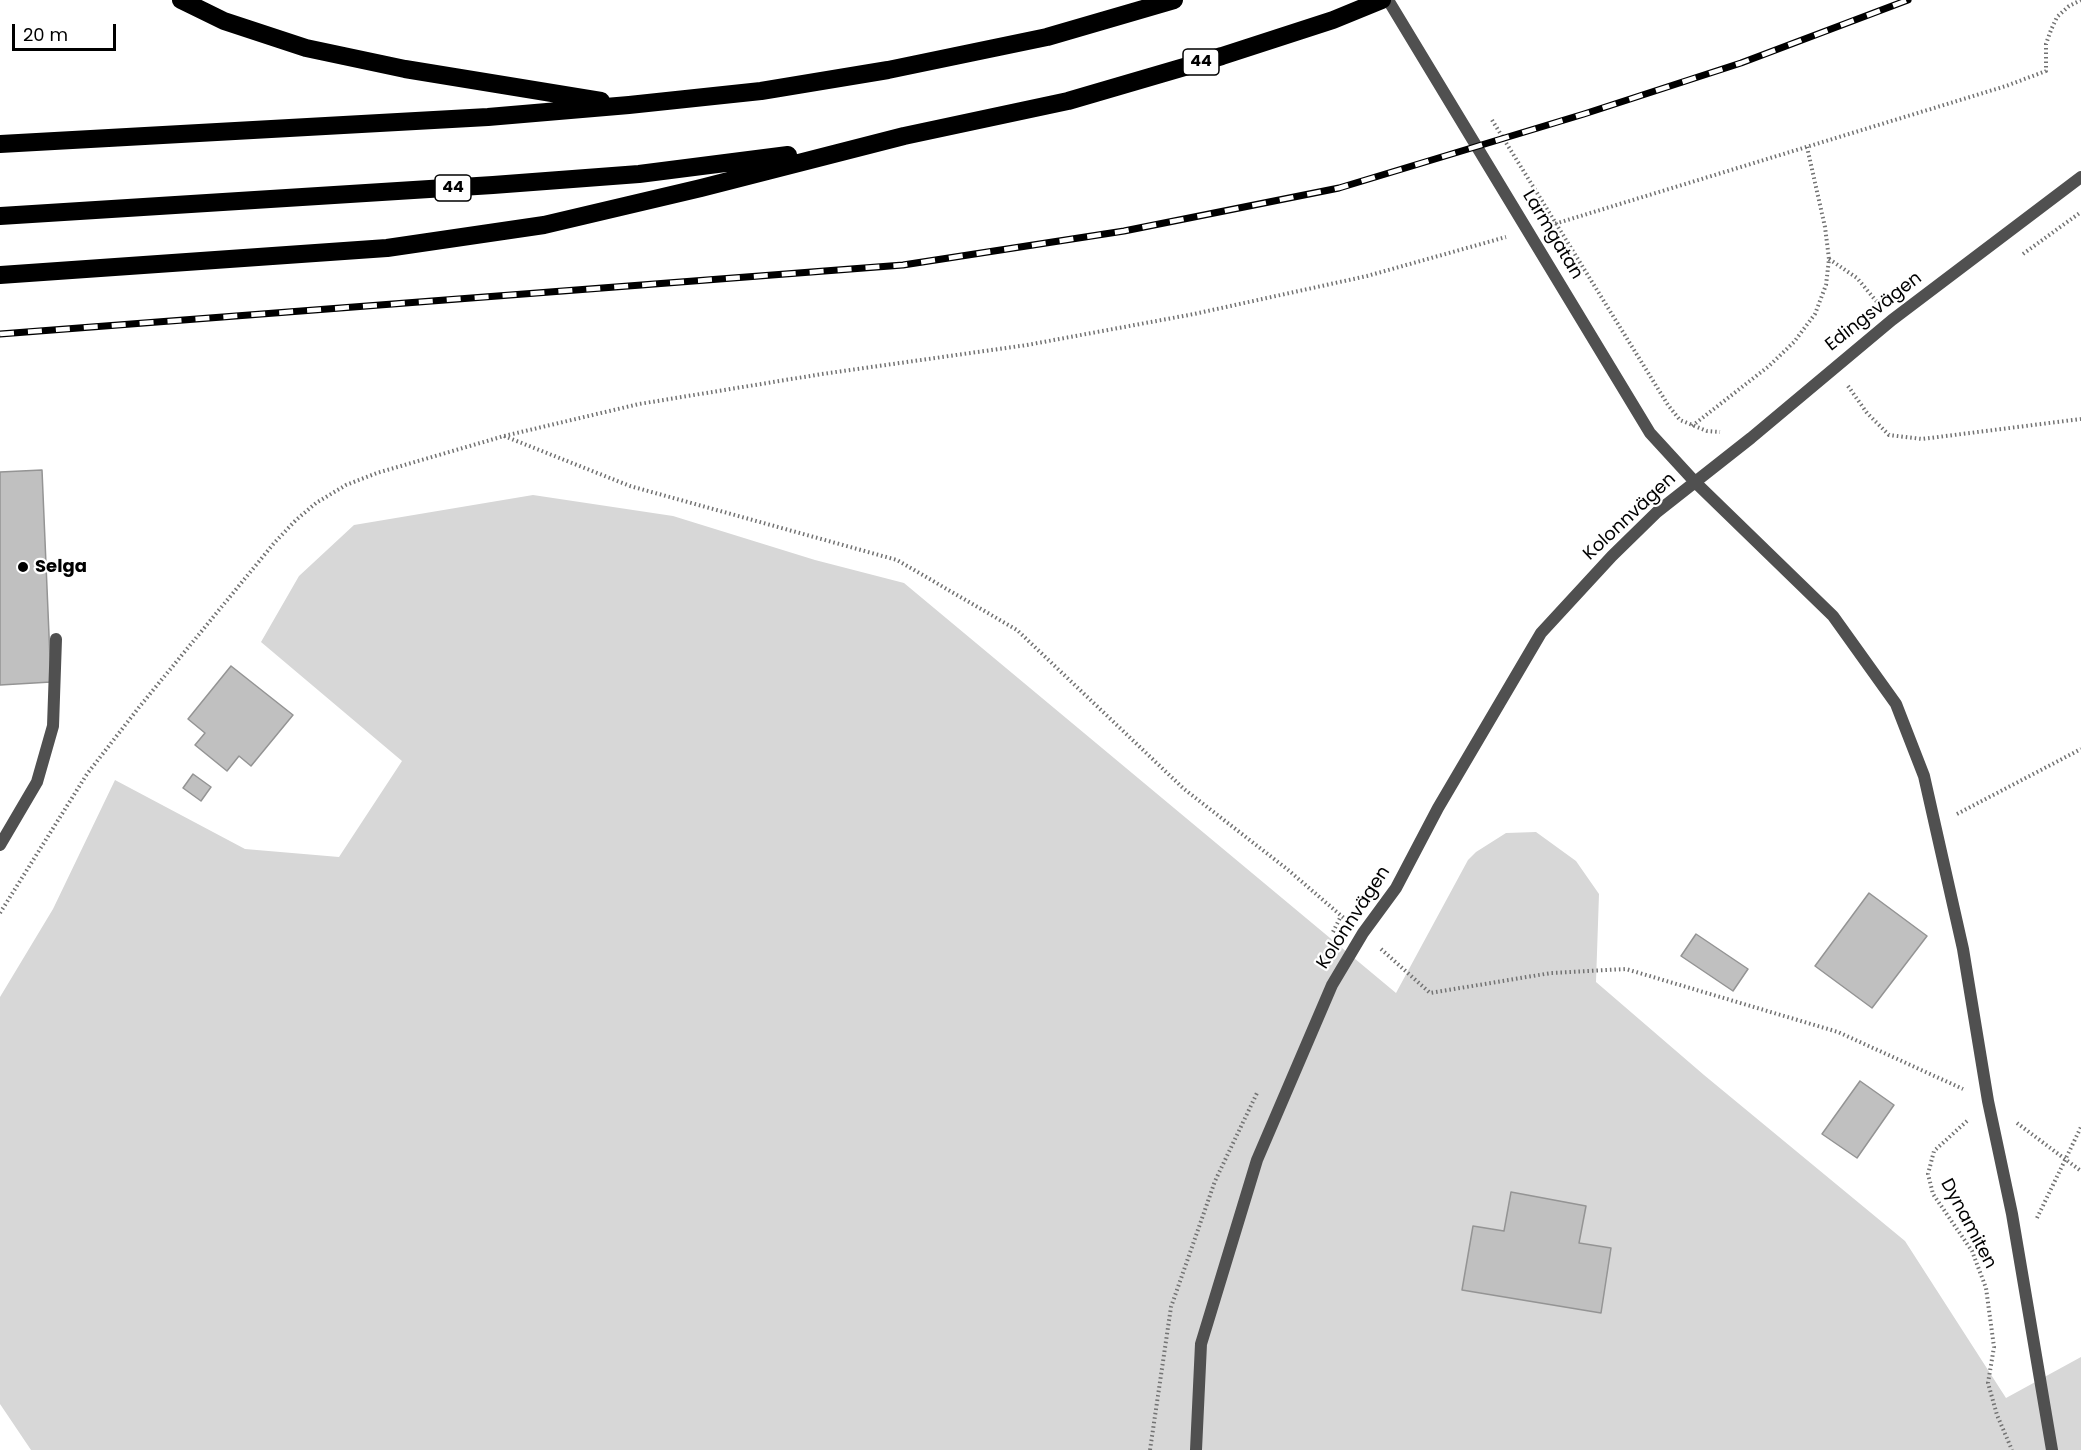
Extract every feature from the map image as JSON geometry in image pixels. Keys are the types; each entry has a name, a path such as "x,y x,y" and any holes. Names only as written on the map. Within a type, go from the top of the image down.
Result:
{"highway":[{"path":"181,0 224,21 306,48 405,69 629,105"},
{"path":"0,144 373,124 629,105 761,91 888,70 1047,37 1174,0"},
{"name":"44","path":"0,216 639,174 764,159 904,136 1068,101 1222,56 1333,20 1382,0"},
{"path":"0,275 387,248 544,225 904,136"}],"street":[{"name":"Larmgatan","path":"1388,0 1650,433 1695,482 1833,616 1896,704 1924,776 1964,949 1988,1101 2019,1256 2052,1450"},
{"name":"Edingsvägen","path":"1695,482 1892,320 2081,177"},
{"name":"Kolonnvägen","path":"1196,1450 1201,1344 1257,1160 1332,985 1363,933 1396,888 1438,808 1541,633 1657,512 1695,482"},
{"path":"0,845 37,782 50,737 53,726 57,639"}],"path":[{"path":"1547,226 2006,86 2046,71 2046,44 2057,17 2069,6 2081,0"},
{"path":"1692,426 1769,366 1794,342 1815,314 1826,285 1829,259 1825,227 1807,147"},
{"path":"0,913 87,774 154,688 275,542 316,503 346,485 377,473 504,436 639,404 822,374 1027,345 1194,314 1367,276 1514,235"},
{"path":"1562,236 1668,405 1680,420 1707,431 1750,438"},
{"path":"1829,259 1857,278 1892,320"},
{"path":"1834,367 1867,413 1889,435 1922,439 2081,419"},
{"path":"504,436 630,486 897,560 1017,630 1184,789 1287,869 1430,993 1551,973 1626,969 1838,1032 1988,1101 2081,1171"},
{"path":"1935,825 2081,749"},
{"name":"Dynamiten","path":"1988,1101 1934,1151 1928,1174 1933,1194 1972,1251 1986,1288 1994,1347 1988,1383 1997,1415 2012,1450"},
{"path":"2019,1256 2081,1127"}],"shaded area":[{"path":"533,495 673,516 815,560 904,583 1396,993 1468,860 1476,852 1506,833 1536,832 1576,861 1599,894 1596,982 1704,1075 1905,1241 2006,1398 2081,1357 2081,1450 31,1450 0,1404 0,997 53,909 115,780 245,849 339,857 402,761 261,642 299,576 354,525"}],"building":[{"path":"42,470 51,682 0,685 0,472"},
{"path":"231,666 293,715 251,766 239,756 227,771 195,745 205,733 188,719"},
{"path":"193,774 211,787 201,801 183,788"},
{"path":"1869,893 1927,936 1872,1008 1815,966"},
{"path":"1696,934 1748,969 1733,991 1681,956"},
{"path":"1860,1081 1894,1105 1857,1158 1822,1134"},
{"path":"1511,1192 1586,1206 1579,1243 1611,1248 1601,1313 1462,1290 1473,1226 1504,1231"}],"railway":[{"path":"0,334 903,265 1124,231 1339,188 1584,114 1741,63 1908,0"}],"place":[{"name":"Selga","path":"23,567"}]}
